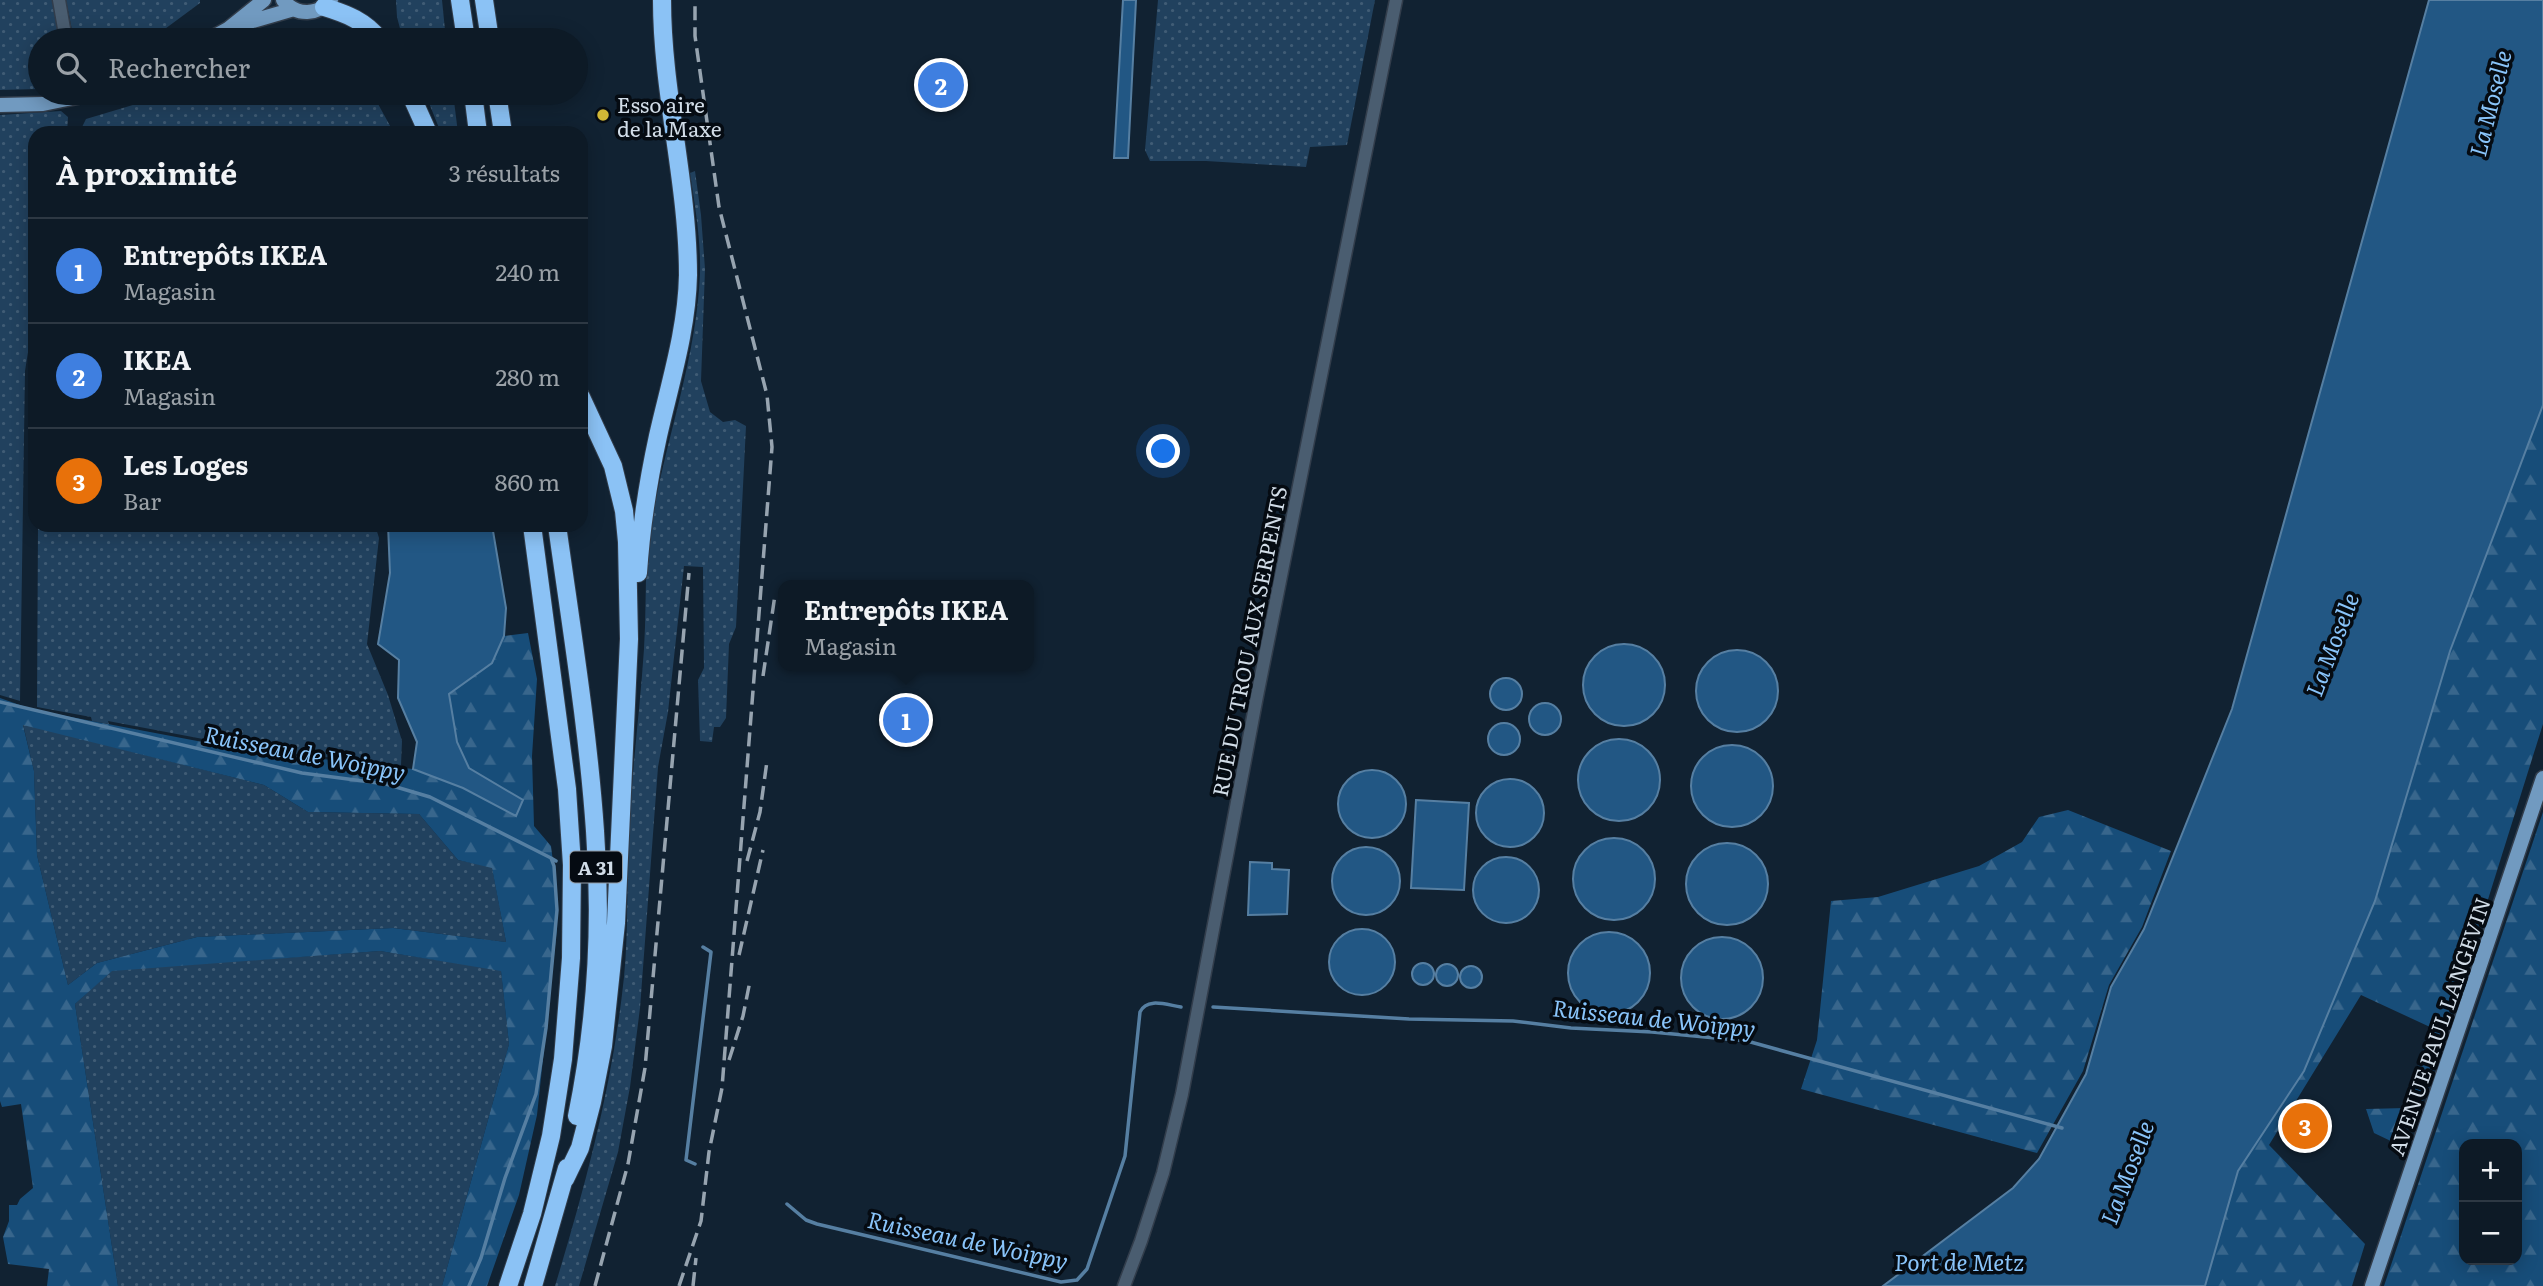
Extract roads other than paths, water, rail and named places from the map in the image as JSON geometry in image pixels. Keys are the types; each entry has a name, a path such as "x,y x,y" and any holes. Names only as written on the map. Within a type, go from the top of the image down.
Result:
{"highway":[{"path":"460,0 464,28"},
{"path":"484,0 488,28"},
{"path":"629,639 646,490 685,326 688,275 685,222 664,56 662,0"},
{"path":"328,4 369,28"},
{"path":"415,105 425,126"},
{"path":"474,105 477,126"},
{"path":"499,105 502,126"},
{"path":"565,1179 580,1148 603,1046 616,923 629,639 624,511 613,466 588,412"},
{"name":"A 31","path":"508,1286 533,1214 551,1136 563,1059 571,958 572,864 567,789 533,532"},
{"name":"A 31","path":"533,1286 565,1179 580,1104 596,951 595,831 558,532"}],"main road":[{"path":"229,28 264,0"},
{"path":"231,28 289,5 314,12 328,4"},
{"path":"0,105 28,104"},
{"name":"AVENUE PAUL LANGEVIN","path":"2372,1286 2543,778"}],"street":[{"path":"59,0 64,28"},
{"name":"RUE DU TROU AUX SERPENTS","path":"1124,1286 1155,1199 1179,1107 1260,680 1396,0"}],"water":[{"path":"1123,0 1136,0 1128,158 1114,158"},
{"path":"2429,0 2543,0 2543,405 2450,651 2375,901 2304,1071 2238,1171 2205,1286 1883,1286 2013,1188 2039,1159 2086,1074 2111,987 2144,929 2232,709"},
{"path":"388,532 493,532 506,608 504,636 492,663 449,694 457,742 469,768 523,800 516,816 463,788 413,769 417,742 398,698 399,660 378,644 390,573"},
{"path":"1624,644 1640,647 1653,656 1662,669 1665,685 1662,701 1653,714 1640,723 1624,726 1608,723 1595,714 1586,701 1583,685 1586,669 1595,656 1608,647"},
{"path":"1737,650 1753,654 1766,662 1774,675 1778,691 1774,707 1766,720 1753,728 1737,732 1721,728 1708,720 1700,707 1696,691 1700,675 1708,662 1721,654"},
{"path":"1506,678 1517,683 1522,694 1517,705 1506,710 1495,705 1490,694 1495,683"},
{"path":"1545,703 1556,708 1561,719 1556,730 1545,735 1534,730 1529,719 1534,708"},
{"path":"1504,723 1515,728 1520,739 1515,750 1504,755 1493,750 1488,739 1493,728"},
{"path":"1619,739 1635,742 1648,751 1657,764 1660,780 1657,796 1648,809 1635,818 1619,821 1603,818 1590,809 1581,796 1578,780 1581,764 1590,751 1603,742"},
{"path":"1732,745 1748,749 1761,757 1769,770 1773,786 1769,802 1761,815 1748,823 1732,827 1716,823 1703,815 1695,802 1691,786 1695,770 1703,757 1716,749"},
{"path":"1372,770 1385,773 1396,780 1403,791 1406,804 1403,817 1396,828 1385,835 1372,838 1359,835 1348,828 1341,817 1338,804 1341,791 1348,780 1359,773"},
{"path":"1510,779 1523,782 1534,789 1541,800 1544,813 1541,826 1534,837 1523,844 1510,847 1497,844 1486,837 1479,826 1476,813 1479,800 1486,789 1497,782"},
{"path":"1416,800 1469,803 1464,890 1411,888"},
{"path":"1614,838 1630,841 1643,850 1652,863 1655,879 1652,895 1643,908 1630,917 1614,920 1598,917 1585,908 1576,895 1573,879 1576,863 1585,850 1598,841"},
{"path":"1727,843 1743,847 1756,855 1764,868 1768,884 1764,900 1756,913 1743,921 1727,925 1711,921 1698,913 1690,900 1686,884 1690,868 1698,855 1711,847"},
{"path":"1366,847 1379,850 1390,857 1397,868 1400,881 1397,894 1390,905 1379,912 1366,915 1353,912 1342,905 1335,894 1332,881 1335,868 1342,857 1353,850"},
{"path":"1506,857 1519,859 1529,867 1537,877 1537,903 1529,913 1519,921 1506,923 1493,921 1483,913 1475,903 1473,890 1475,877 1483,867 1493,859"},
{"path":"1250,862 1272,863 1272,869 1289,870 1287,914 1248,915"},
{"path":"1362,929 1375,932 1385,939 1392,949 1395,962 1392,975 1385,985 1375,992 1362,995 1349,992 1339,985 1332,975 1329,962 1332,949 1339,939 1349,932"},
{"path":"1609,932 1625,935 1638,944 1647,957 1650,973 1647,989 1638,1002 1625,1011 1609,1014 1593,1011 1580,1002 1571,989 1568,973 1571,957 1580,944 1593,935"},
{"path":"1722,937 1738,941 1751,949 1759,962 1763,978 1759,994 1751,1007 1738,1015 1722,1019 1706,1015 1693,1007 1685,994 1681,978 1685,962 1693,949 1706,941"},
{"path":"1423,963 1431,966 1434,974 1431,982 1423,985 1415,982 1412,974 1415,966"},
{"path":"1447,964 1455,967 1458,975 1455,983 1447,986 1439,983 1436,975 1439,967"},
{"path":"1471,966 1479,969 1482,977 1479,985 1471,988 1463,985 1460,977 1463,969"}],"waterway":[{"name":"Ruisseau de Woippy","path":"0,702 302,773 386,784 430,797 551,858"},
{"path":"469,1286 481,1258 505,1178 536,1094 546,1028 557,910 551,858 556,861"},
{"name":"Ruisseau de Woippy","path":"695,1164 686,1160 711,952 703,947"},
{"name":"Ruisseau de Woippy","path":"787,1204 806,1220 817,1224 1061,1282 1077,1280 1087,1269 1125,1156 1140,1012 1143,1007 1152,1003 1181,1007"},
{"name":"Ruisseau de Woippy","path":"1213,1007 1409,1019 1513,1021 1747,1041 2062,1128"}],"railway":[{"path":"679,1286 701,1221 709,1152 722,1088 772,447 767,395 719,207 695,36 695,0"},
{"path":"595,1286 628,1164 645,1068 689,573"},
{"path":"763,676 775,595"},
{"path":"747,861 760,812 767,761"},
{"path":"739,955 763,850"},
{"path":"729,1060 743,1016 750,981"},
{"path":"693,1286 696,1258"}],"place":[{"name":"IKEA","path":"941,85"},
{"name":"Esso aire de la Maxe","path":"603,115"},
{"name":"Entrepôts IKEA","path":"906,720"},
{"name":"Les Loges","path":"2305,1126"}],"water label":[{"name":"La Moselle","path":"2489,103"},
{"name":"La Moselle","path":"2331,644"},
{"name":"La Moselle","path":"2126,1172"},
{"name":"Port de Metz","path":"1959,1261"}]}
